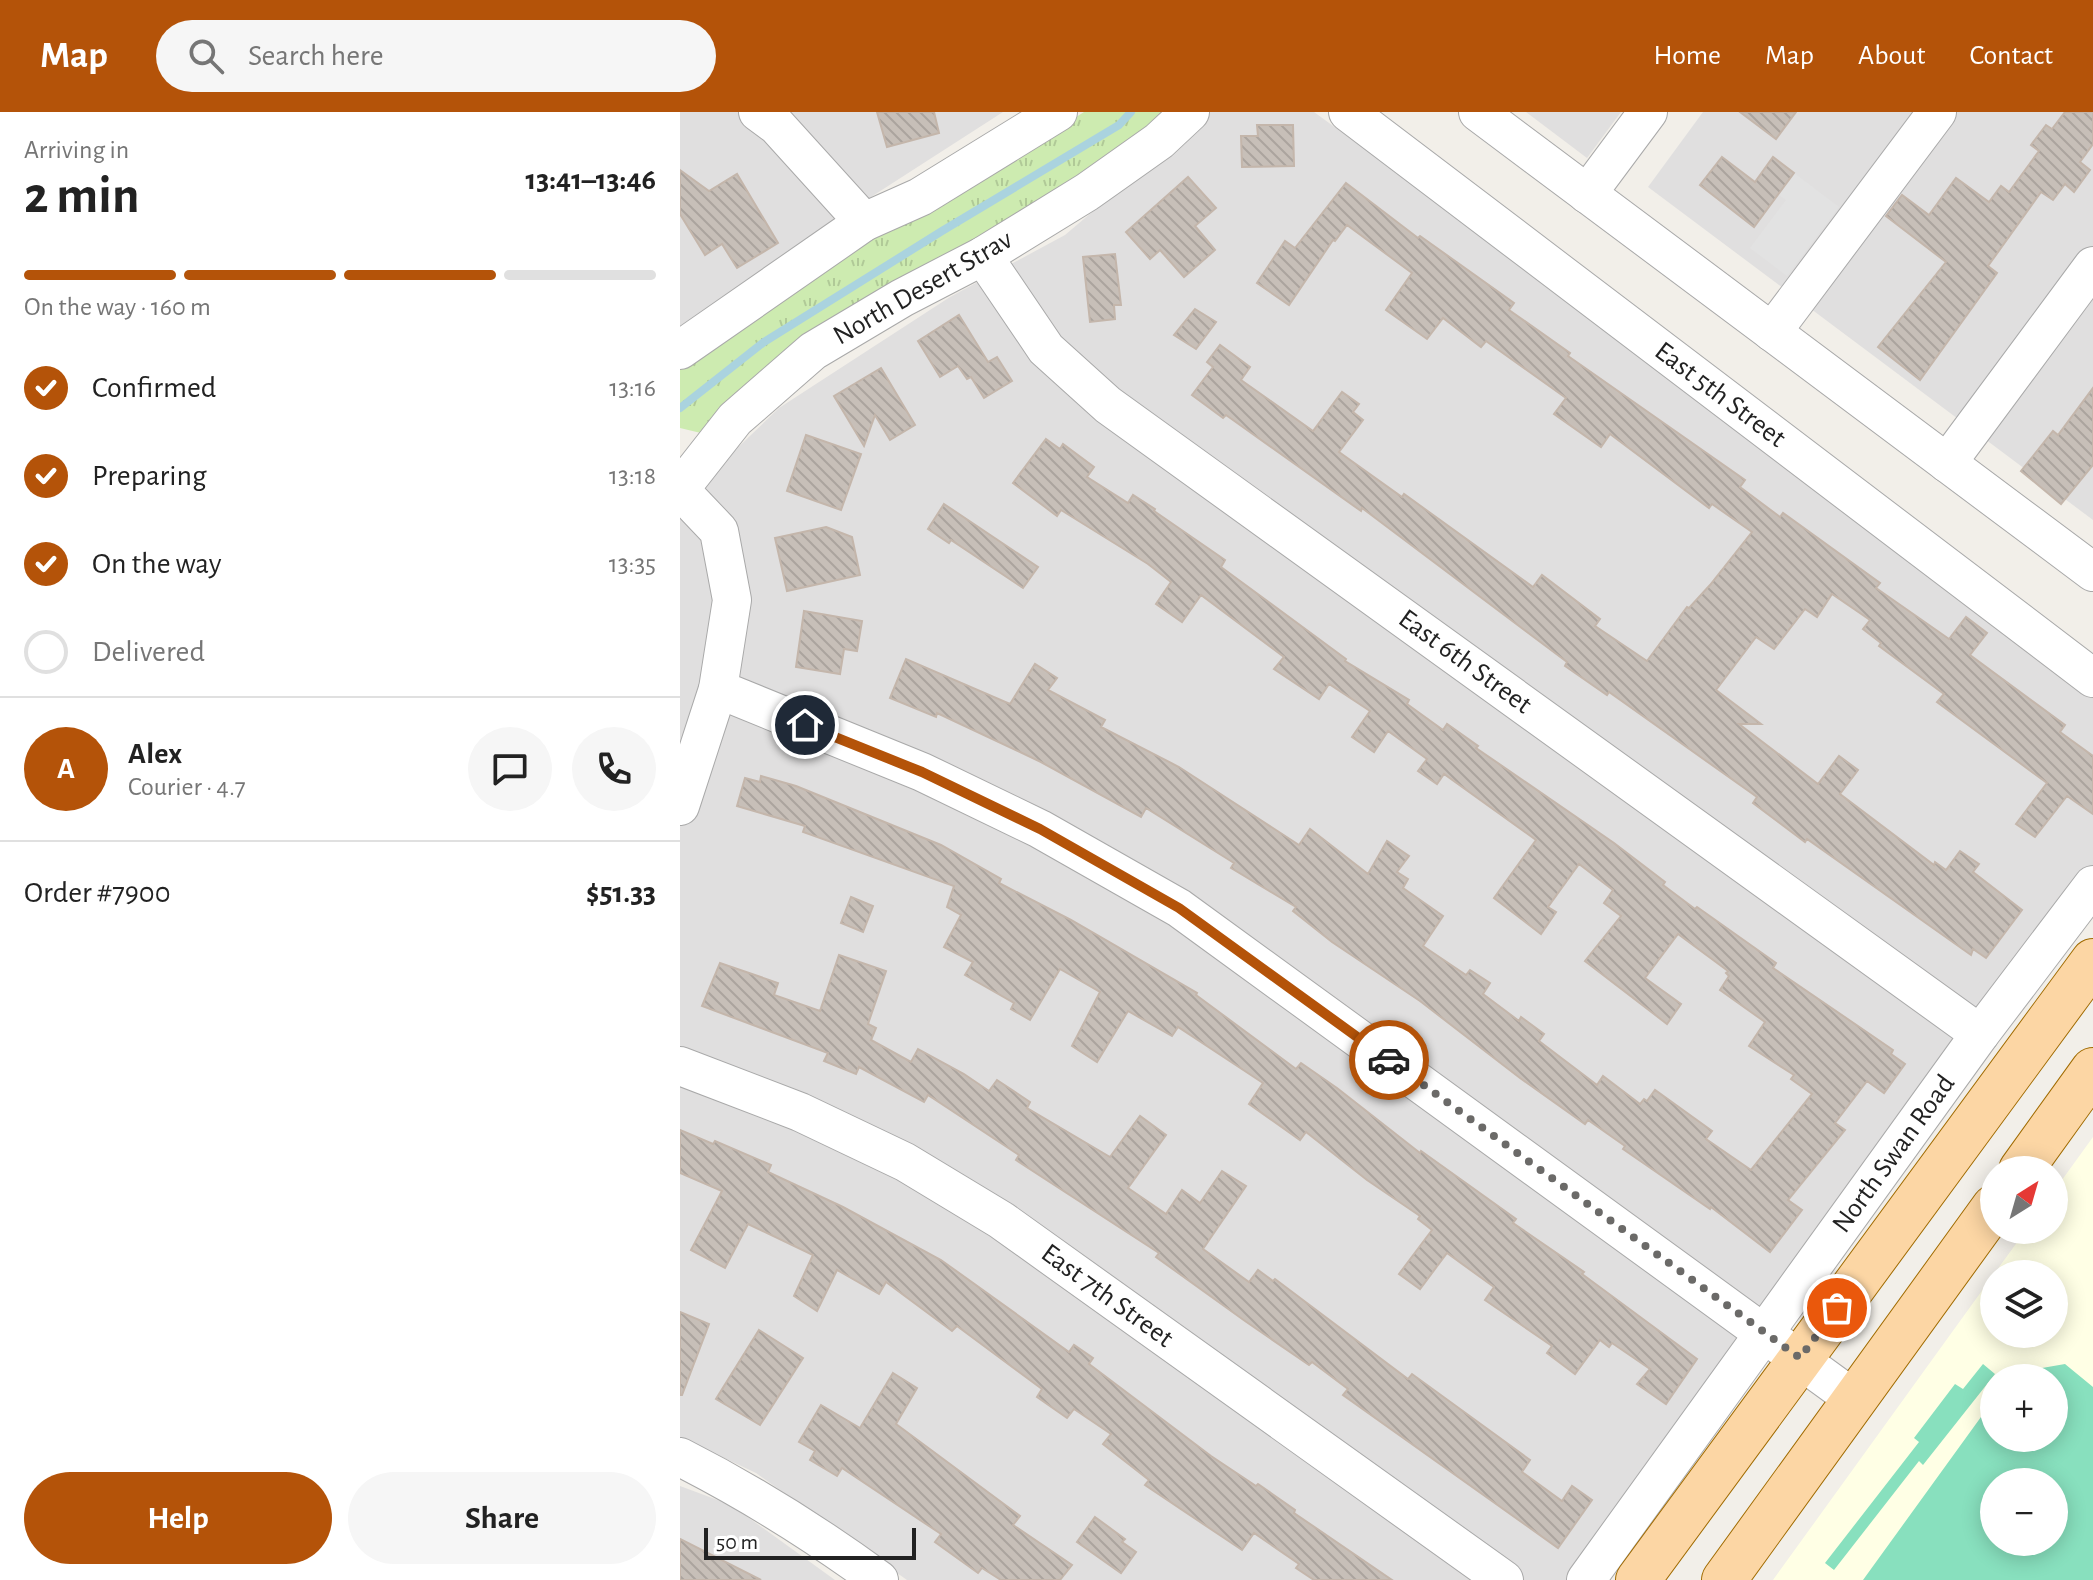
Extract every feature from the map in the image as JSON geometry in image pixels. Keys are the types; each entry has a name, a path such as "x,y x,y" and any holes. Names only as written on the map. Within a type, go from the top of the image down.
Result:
{"main road":[{"name":"North Swan Road","path":"1638,1580 2093,961"},
{"path":"2031,1156 2093,1070"},
{"path":"1724,1580 1980,1226"}],"street":[{"path":"758,112 777,126 864,222"},
{"path":"680,350 864,222 920,197 1058,112"},
{"name":"North Desert Strav","path":"680,806 718,689 732,600 719,531 680,490 735,419 813,351 902,298 983,256 1087,192 1159,141 1190,112"},
{"name":"East 5th Street","path":"1348,112 2093,678"},
{"path":"1478,112 2093,572"},
{"path":"1587,194 1648,112"},
{"path":"1772,332 1937,112"},
{"name":"East 6th Street","path":"983,256 1046,349 1108,405 1980,1034"},
{"path":"1947,463 2093,266"},
{"path":"718,689 935,778 1040,829 1179,908 1854,1399"},
{"name":"North Swan Road","path":"1586,1580 1980,1034 2093,885"},
{"name":"East 7th Street","path":"680,1066 813,1118 905,1162 1001,1220 1504,1580"},
{"path":"680,1457 842,1553 879,1580"}],"shaded area":[{"path":"680,112 1003,112 815,233 680,328"},
{"path":"1210,112 1314,112 2093,679 2093,902 1569,1580 907,1580 756,1473 680,1437 680,485 727,458 779,408 950,297 1065,235"},
{"path":"1526,112 1621,112 1587,158"},
{"path":"1703,112 2093,112 2093,520 1648,187"},
{"path":"1773,157 1839,207 1787,276 1750,248 1786,200 1757,179"},
{"path":"2093,1137 2093,1580 1773,1580 1980,1293 1980,1348 2068,1348 2068,1260 2004,1260 2016,1244 2068,1244 2068,1172"},
{"path":"680,1486 731,1505 835,1580 680,1580"}],"green space":[{"path":"1084,112 1166,112 1136,142 705,434 680,428 680,369 731,324 861,240 960,190"},
{"path":"2068,1366 2093,1387 2093,1580 1863,1580 1980,1418 1980,1452 2068,1452"},
{"path":"1980,1368 1980,1393 1923,1465 1919,1461 1834,1570 1825,1563 1919,1442 1914,1438 1955,1384 1963,1389"}],"building":[{"path":"877,112 934,112 939,133 887,147"},
{"path":"1740,112 1796,112 1776,139"},
{"path":"2065,112 2093,112 2093,144 2080,162 2090,170 2074,192 2065,184 2053,200 2041,192 1988,266 1997,273 1920,380 1878,347 1946,262 1886,216 1902,195 1929,215 1956,178 1989,202 2001,186 2009,192 2039,151 2031,145 2046,125 2052,129"},
{"path":"1257,125 1293,125 1294,166 1242,167 1241,136 1258,136"},
{"path":"1722,157 1755,182 1773,157 1794,173 1754,227 1700,185"},
{"path":"680,170 709,191 737,174 778,243 737,268 722,244 705,255 680,214"},
{"path":"1188,177 1216,208 1195,226 1215,250 1184,277 1160,250 1150,259 1126,232"},
{"path":"1346,183 1418,238 1420,236 1514,303 1509,310 1570,353 1568,356 1745,480 1740,487 1780,517 1783,513 1880,583 1876,588 1949,639 1966,617 1987,633 1970,655 2065,725 2060,732 2093,756 2093,814 2067,796 2035,837 2016,824 2047,783 1937,702 1944,694 1879,646 1881,643 1863,629 1870,620 1832,594 1817,617 1805,609 1774,649 1756,637 1716,690 1761,724 1739,724 1818,784 1839,756 1858,770 1840,794 1934,865 1935,862 1946,870 1960,851 1979,864 1973,872 2022,910 1986,958 1973,949 1971,955 1807,839 1805,842 1753,803 1757,797 1609,692 1607,695 1565,666 1567,662 1362,508 1361,511 1226,415 1223,418 1192,395 1213,367 1207,362 1220,345 1250,367 1241,380 1313,431 1342,392 1359,404 1353,412 1363,420 1339,452 1402,497 1404,494 1533,587 1542,575 1600,619 1595,626 1647,661 1687,607 1710,585 1752,532 1712,504 1709,508 1610,434 1601,447 1554,414 1566,398 1486,341 1481,347 1443,318 1427,339 1386,310 1412,273 1347,225 1333,240 1289,305 1257,283 1285,241 1295,248"},
{"path":"1115,254 1121,305 1114,305 1115,319 1090,322 1083,257"},
{"path":"1195,309 1216,322 1196,349 1174,335"},
{"path":"959,315 988,362 997,357 1012,381 984,398 971,377 967,379 958,366 940,377 918,341"},
{"path":"881,368 915,425 890,440 875,415 864,446 834,396"},
{"path":"2093,388 2093,465 2061,504 2021,471 2053,431 2058,435"},
{"path":"806,435 861,454 841,510 787,491"},
{"path":"1046,439 1060,449 1063,444 1094,467 1087,477 1128,503 1133,495 1155,509 1225,560 1221,567 1345,661 1409,700 1407,704 1443,730 1447,724 1478,746 1476,748 1614,843 1695,909 1697,907 1776,963 1773,968 1893,1050 1891,1054 1905,1064 1884,1093 1867,1081 1835,1123 1845,1130 1788,1200 1802,1210 1770,1252 1711,1207 1623,1149 1625,1146 1588,1120 1585,1124 1420,1001 1332,942 1293,911 1296,907 1231,868 1234,863 1146,808 1141,817 1041,762 937,713 936,717 890,698 906,659 1010,704 1035,664 1057,678 1048,690 1105,720 1101,727 1179,767 1299,845 1310,829 1368,874 1387,841 1409,856 1397,872 1408,879 1403,888 1443,916 1423,946 1466,975 1470,970 1490,983 1483,994 1519,1021 1521,1017 1544,1034 1539,1041 1597,1085 1603,1076 1640,1104 1644,1099 1647,1101 1655,1090 1712,1131 1706,1139 1751,1170 1812,1094 1791,1079 1794,1075 1749,1046 1765,1022 1720,990 1729,976 1728,971 1678,934 1645,978 1681,1004 1667,1024 1585,961 1621,916 1604,903 1613,890 1579,864 1548,907 1556,912 1541,934 1494,898 1536,840 1444,774 1437,784 1418,771 1427,759 1388,731 1374,752 1352,737 1370,711 1329,684 1319,699 1274,669 1284,657 1201,595 1182,622 1156,604 1171,582 1148,564 1061,510 1057,516 1013,483"},
{"path":"944,504 1038,567 1023,588 951,540 949,543 928,529"},
{"path":"826,527 852,537 860,575 787,591 775,538"},
{"path":"804,611 862,621 857,651 844,649 840,674 796,667"},
{"path":"761,776 796,786 941,845 1001,879 999,883 1071,920 1197,993 1296,1069 1301,1063 1420,1153 1516,1219 1513,1223 1584,1272 1582,1274 1697,1359 1666,1404 1637,1384 1650,1369 1612,1343 1609,1347 1600,1340 1575,1374 1547,1353 1552,1346 1485,1300 1494,1287 1447,1253 1420,1289 1399,1274 1432,1230 1418,1219 1420,1216 1367,1180 1306,1132 1300,1140 1249,1104 1263,1083 1178,1027 1172,1036 1128,1011 1097,1062 1072,1046 1100,992 1060,969 1030,1020 1011,1009 1014,1003 965,975 973,962 944,947 961,915 947,907 954,886 803,832 805,826 737,806 745,778 760,782"},
{"path":"851,897 873,906 863,932 841,923"},
{"path":"839,955 886,971 868,1024 876,1028 871,1040 911,1062 918,1049 989,1091 997,1080 1030,1102 1027,1108 1110,1157 1140,1116 1166,1135 1128,1188 1166,1214 1182,1190 1200,1203 1222,1171 1246,1186 1203,1249 1249,1282 1258,1270 1273,1281 1275,1279 1408,1379 1412,1374 1530,1460 1522,1472 1562,1501 1572,1486 1592,1500 1558,1548 1343,1395 1348,1389 1312,1362 1309,1365 1245,1321 1156,1257 1159,1253 1016,1160 1019,1155 928,1095 924,1102 859,1067 856,1074 824,1061 828,1053 702,1006 720,963 778,983 774,995 820,1011"},
{"path":"680,1130 771,1165 768,1172 843,1207 941,1260 1069,1352 1074,1345 1093,1358 1089,1364 1211,1456 1256,1486 1258,1484 1295,1510 1294,1513 1392,1580 1314,1580 1296,1568 1299,1564 1254,1533 1242,1550 1145,1485 1149,1480 1103,1444 1111,1434 1074,1409 1067,1418 1037,1397 1042,1389 957,1326 952,1331 886,1282 879,1294 837,1270 817,1311 794,1296 813,1255 748,1224 725,1268 691,1250 722,1191 680,1173"},
{"path":"680,1312 709,1324 682,1395 680,1395"},
{"path":"759,1330 803,1358 760,1425 716,1399"},
{"path":"893,1373 917,1388 896,1424 1020,1516 1013,1525 1072,1565 1060,1580 1001,1580 982,1568 978,1573 935,1542 941,1534 842,1468 837,1476 810,1460 815,1451 799,1442 821,1405 860,1428"},
{"path":"1095,1517 1125,1539 1122,1542 1136,1552 1121,1573 1077,1542"},
{"path":"680,1539 761,1580 680,1580"}],"waterway":[{"path":"680,408 764,342 1119,125 1131,112"}],"way so far":[{"path":"1389,1060 1800,1358 1837,1308"}],"route":[{"path":"805,725 922,772 1040,829 1179,908 1389,1060"}]}
